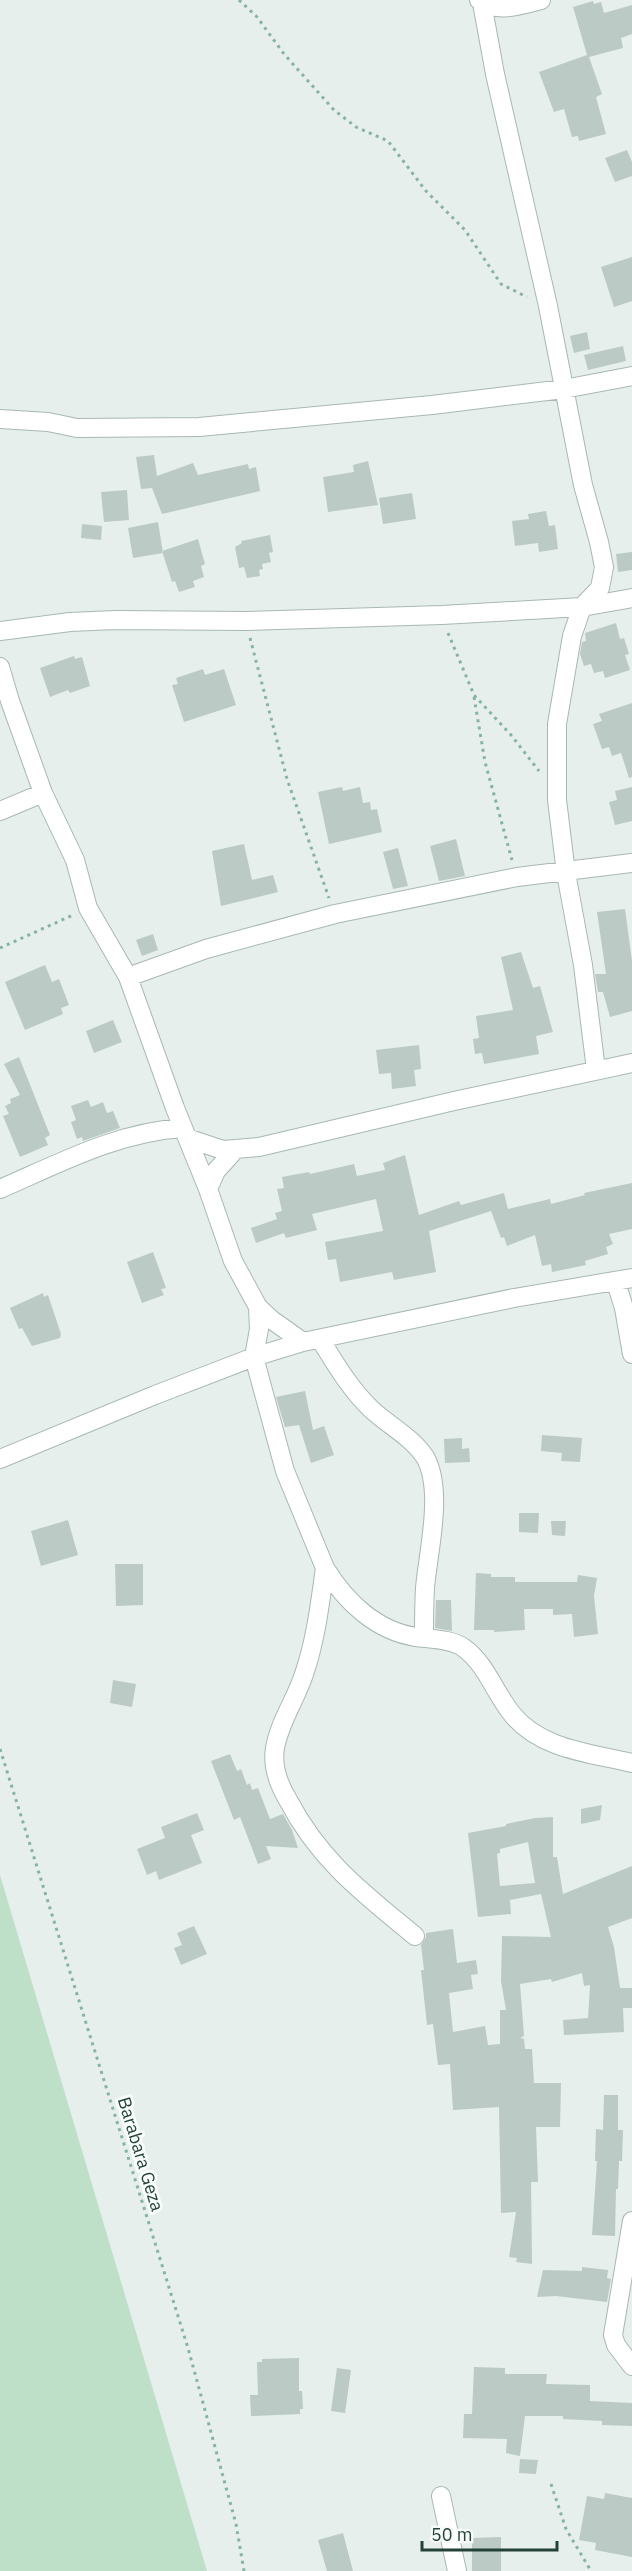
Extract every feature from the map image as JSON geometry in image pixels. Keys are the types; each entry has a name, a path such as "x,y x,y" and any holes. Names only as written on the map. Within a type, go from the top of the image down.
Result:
{"street":[{"path":"480,1 494,6 513,7 541,0"},
{"path":"480,1 548,306 583,485 604,567 600,588 582,607 572,636 557,724 557,800 566,873 583,965 596,1070"},
{"path":"0,419 48,422 77,428 199,427 378,411 564,388 632,376"},
{"path":"0,631 70,622 115,620 246,621 442,615 582,607 632,598"},
{"path":"0,667 43,793 75,860 88,908 128,977 233,1261 258,1307 272,1320 311,1340 365,1402 413,1443 425,1457 434,1499 425,1590 424,1638"},
{"path":"0,811 43,793"},
{"path":"128,977 206,949 335,914 517,877 566,873 632,863"},
{"path":"0,1189 118,1139 140,1133 187,1134 213,1148 234,1151 632,1063"},
{"path":"208,1189 216,1171 234,1151"},
{"path":"0,1459 254,1357 311,1340 514,1298 624,1280 624,1308 632,1354"},
{"path":"258,1307 259,1329 254,1357 285,1472 325,1568 344,1594 384,1628 463,1646 477,1660 512,1714 537,1735 563,1748 632,1762"},
{"path":"325,1568 314,1642 305,1674 281,1725 274,1750 275,1769 282,1790 314,1845 331,1864 416,1935"},
{"path":"632,2222 614,2335 616,2345 632,2366"},
{"path":"441,2496 457,2571"}],"path":[{"path":"239,0 257,17 284,54 334,110 356,127 388,141 426,191 465,230 501,284 548,306"},
{"path":"442,615 474,695 485,762 517,877"},
{"path":"246,621 286,778 302,828 335,914"},
{"path":"474,695 511,735 540,773"},
{"path":"0,948 88,908"},
{"name":"Barabara Geza","path":"0,1749 188,2348 236,2524 244,2571"},
{"path":"551,2484 566,2529 591,2571"}],"green space":[{"path":"0,1875 207,2571 0,2571"}],"building":[{"path":"593,1 594,4 601,2 604,13 632,5 632,34 621,38 623,48 589,57 602,94 596,97 606,134 579,141 578,136 572,137 564,109 554,112 539,72 587,55 573,7"},
{"path":"627,150 632,162 632,176 615,182 605,158"},
{"path":"632,257 632,301 614,307 601,267"},
{"path":"587,332 590,349 574,353 570,336"},
{"path":"623,346 626,361 588,370 584,355"},
{"path":"154,455 157,476 193,463 198,475 248,464 249,469 256,467 260,491 162,514 152,488 141,489 136,457"},
{"path":"368,461 378,505 328,512 323,477 354,472 353,465"},
{"path":"127,490 129,520 104,522 101,492"},
{"path":"412,493 416,519 383,524 379,498"},
{"path":"546,511 549,526 555,525 558,549 539,552 538,543 515,546 512,521 529,519 528,514"},
{"path":"158,522 163,553 133,558 128,528"},
{"path":"82,524 102,526 101,540 81,538"},
{"path":"270,535 273,552 269,553 271,562 262,564 263,569 259,570 260,576 247,578 244,567 239,568 235,547 242,543 241,541"},
{"path":"198,539 205,564 201,566 204,577 193,581 195,587 179,592 175,581 172,582 162,551"},
{"path":"632,552 632,570 618,572 616,554"},
{"path":"616,623 620,639 624,638 629,654 625,655 630,670 605,678 603,671 594,673 591,664 584,666 580,654 582,642 586,641 585,633"},
{"path":"74,656 75,659 82,657 90,686 70,693 68,690 50,697 40,668"},
{"path":"203,669 205,675 224,669 236,705 184,722 172,685 178,684 176,678"},
{"path":"632,703 632,777 629,778 621,753 612,756 609,747 602,749 593,724 602,721 599,714"},
{"path":"342,787 343,791 360,787 363,803 370,802 371,810 377,809 382,832 329,844 318,792"},
{"path":"632,787 632,821 615,825 609,802 617,800 615,791"},
{"path":"456,839 465,876 439,881 430,846"},
{"path":"244,844 252,880 273,875 278,892 221,906 212,851"},
{"path":"398,848 408,886 393,889 383,852"},
{"path":"625,909 632,961 632,1011 610,1017 603,992 598,992 595,974 606,974 597,912"},
{"path":"153,934 158,950 142,956 136,940"},
{"path":"521,952 533,988 540,986 553,1032 536,1036 539,1054 484,1064 482,1053 475,1054 473,1039 479,1038 476,1016 513,1010 501,957"},
{"path":"45,965 52,982 59,979 69,1005 61,1008 63,1014 25,1030 5,982"},
{"path":"113,1020 122,1042 94,1053 86,1031"},
{"path":"419,1045 421,1069 414,1070 416,1086 392,1089 391,1073 379,1074 376,1050"},
{"path":"19,1057 50,1135 45,1138 48,1145 20,1157 3,1116 9,1114 5,1106 11,1103 10,1099 20,1095 4,1064"},
{"path":"88,1100 91,1107 103,1102 107,1113 113,1111 120,1128 83,1141 82,1137 77,1139 71,1122 76,1120 71,1106"},
{"path":"405,1155 419,1215 459,1201 461,1205 504,1193 508,1209 550,1199 551,1204 585,1195 584,1193 632,1183 632,1229 609,1234 613,1244 606,1247 608,1254 585,1261 586,1265 552,1272 551,1264 542,1266 535,1235 507,1246 504,1237 501,1238 491,1211 429,1231 436,1272 394,1280 392,1272 340,1282 336,1259 328,1260 325,1242 383,1231 376,1199 312,1214 317,1230 286,1238 284,1233 256,1243 251,1228 277,1219 275,1213 282,1211 277,1189 284,1188 282,1177 309,1172 310,1174 354,1164 357,1176 385,1170 383,1163"},
{"path":"153,1252 166,1288 161,1289 164,1295 142,1303 127,1262"},
{"path":"43,1293 44,1297 48,1295 61,1334 60,1338 32,1346 22,1328 19,1329 10,1308"},
{"path":"305,1391 313,1430 324,1426 334,1455 311,1463 299,1425 285,1427 276,1397"},
{"path":"542,1435 582,1438 580,1462 561,1461 562,1453 541,1451"},
{"path":"462,1438 462,1449 469,1448 470,1462 445,1463 444,1439"},
{"path":"519,1513 539,1513 538,1533 519,1532"},
{"path":"68,1520 78,1555 41,1566 31,1531"},
{"path":"551,1521 566,1521 565,1536 552,1535"},
{"path":"115,1564 143,1564 143,1605 116,1606"},
{"path":"476,1573 491,1574 491,1577 515,1577 515,1582 577,1582 578,1575 597,1578 594,1596 598,1634 574,1637 572,1614 553,1615 553,1609 524,1609 525,1630 494,1632 494,1630 474,1630"},
{"path":"436,1600 451,1600 452,1631 435,1628"},
{"path":"113,1680 136,1684 132,1707 110,1703"},
{"path":"230,1754 237,1771 241,1769 247,1785 250,1783 252,1790 258,1788 270,1819 283,1814 298,1848 266,1846 271,1859 258,1864 240,1817 234,1820 211,1761"},
{"path":"602,1805 600,1820 581,1824 581,1809"},
{"path":"197,1813 204,1830 191,1835 202,1863 159,1880 156,1871 147,1875 137,1849 165,1838 161,1827"},
{"path":"553,1817 553,1857 557,1857 563,1894 632,1866 632,1918 608,1927 614,1947 620,1988 632,1988 632,2008 623,2008 624,2032 564,2035 563,2020 588,2018 590,1985 584,1986 582,1973 552,1982 551,1979 520,1984 524,2036 520,2038 524,2039 525,2049 532,2049 534,2083 561,2083 560,2127 536,2127 538,2182 531,2182 532,2264 516,2262 517,2258 509,2257 516,2212 501,2213 499,2107 453,2110 450,2064 438,2065 433,2024 427,2025 421,1970 424,1970 421,1945 426,1933 453,1929 457,1963 476,1960 478,1974 471,1975 473,1989 449,1993 453,2032 485,2026 488,2045 500,2044 500,2010 506,2010 501,1981 502,1936 551,1937 541,1894 510,1900 511,1914 478,1917 468,1833 535,1818","holes":["528,1842 535,1883 500,1886 497,1854 500,1853 500,1849"]},
{"path":"194,1926 207,1954 181,1965 174,1948 182,1945 177,1933"},
{"path":"604,2095 618,2095 618,2130 623,2130 622,2161 619,2161 618,2189 616,2189 615,2236 592,2235 597,2161 595,2161 596,2129 603,2130"},
{"path":"582,2267 608,2270 607,2278 611,2279 607,2302 556,2296 537,2297 543,2270 582,2271"},
{"path":"299,2358 299,2391 302,2391 303,2409 300,2409 300,2414 251,2416 250,2395 258,2395 257,2362 262,2362 262,2359"},
{"path":"474,2367 505,2368 505,2374 547,2374 546,2384 590,2385 590,2401 632,2403 632,2426 602,2425 602,2421 563,2419 563,2416 525,2416 520,2456 506,2453 507,2439 463,2438 464,2414 472,2414"},
{"path":"337,2368 351,2370 345,2413 331,2411"},
{"path":"520,2459 538,2460 536,2474 519,2473"},
{"path":"605,2493 632,2498 632,2557 595,2550 596,2543 579,2540 587,2496 604,2499"},
{"path":"343,2533 353,2571 327,2571 318,2540"},
{"path":"501,2537 501,2571 472,2571 472,2538"}]}
